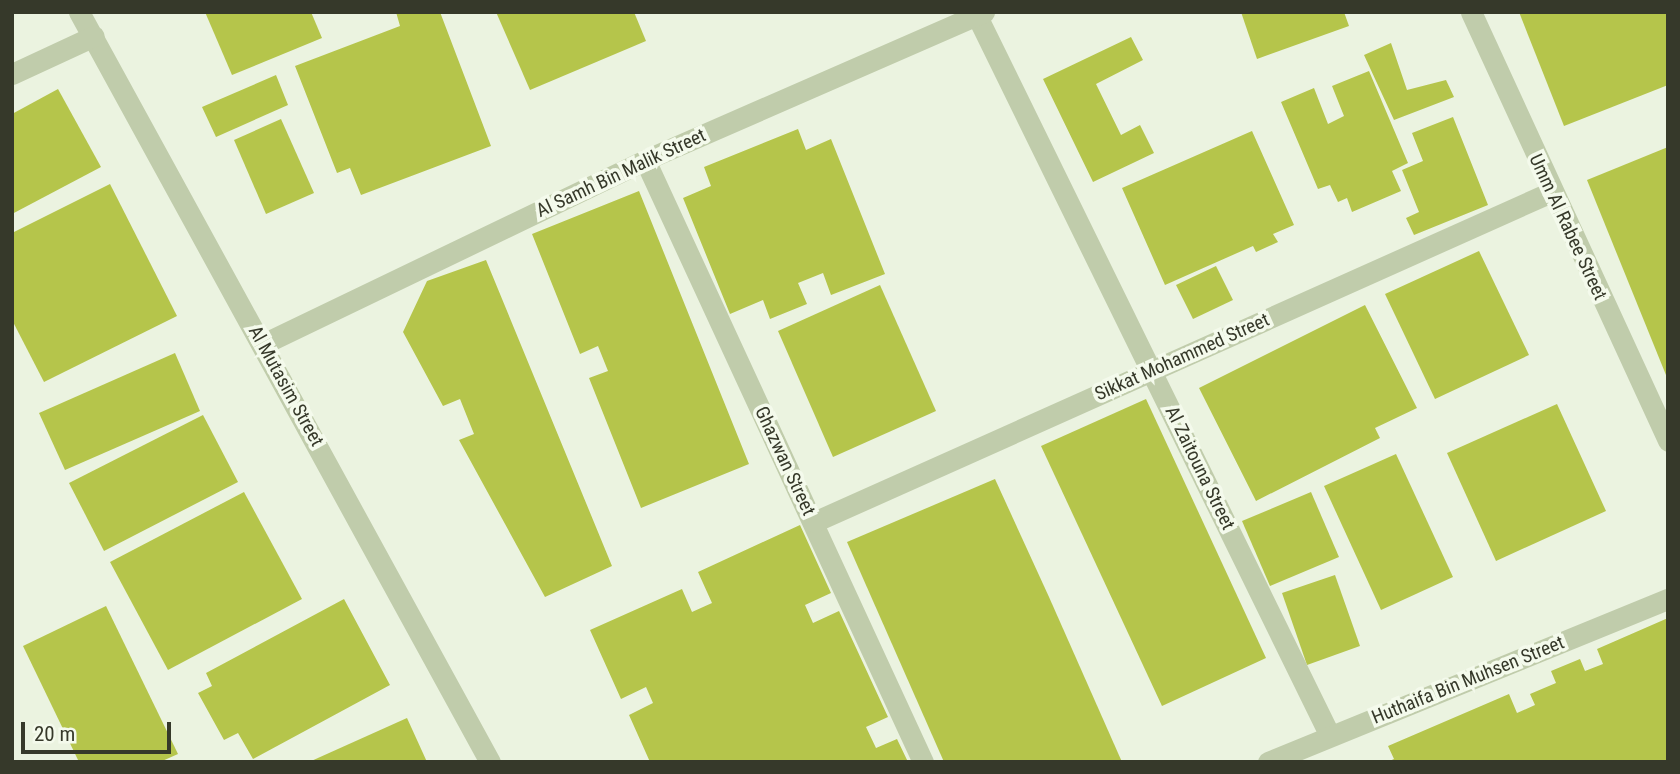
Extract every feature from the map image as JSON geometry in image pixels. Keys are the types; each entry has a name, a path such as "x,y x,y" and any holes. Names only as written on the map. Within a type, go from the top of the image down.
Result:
{"street":[{"name":"Al Mutasim Street","path":"79,12 490,762"},
{"name":"Umm Al Rabee Street","path":"1471,12 1551,192 1668,441"},
{"name":"Al Samh Bin Malik Street","path":"263,344 645,160 979,13"},
{"name":"Al Zaitouna Street","path":"979,13 1331,736"},
{"path":"12,74 94,36"},
{"name":"Ghazwan Street","path":"645,160 923,762"},
{"name":"Sikkat Mohammed Street","path":"814,522 1551,192"},
{"name":"Huthaifa Bin Muhsen Street","path":"1268,762 1668,599"}],"building":[{"path":"205,12 311,12 322,38 232,75"},
{"path":"396,12 440,12 491,146 361,195 350,168 337,173 295,66 400,26"},
{"path":"496,12 634,12 646,41 530,90"},
{"path":"1241,12 1344,12 1349,26 1257,59"},
{"path":"1519,12 1668,12 1668,85 1564,126"},
{"path":"1131,37 1143,60 1096,84 1121,135 1140,125 1154,153 1093,182 1043,79"},
{"path":"1391,43 1407,90 1446,80 1454,97 1394,120 1364,55"},
{"path":"1369,71 1408,163 1392,171 1401,191 1352,212 1347,198 1338,202 1330,185 1318,189 1281,102 1314,88 1328,124 1344,116 1332,86"},
{"path":"276,75 288,105 216,137 202,107"},
{"path":"58,89 101,167 12,214 12,114"},
{"path":"1453,117 1488,205 1414,235 1406,218 1419,212 1402,170 1423,161 1412,133"},
{"path":"281,119 314,193 266,214 234,140"},
{"path":"798,129 806,150 831,139 885,274 831,295 823,273 798,283 807,304 770,319 763,300 730,314 683,198 711,186 704,167"},
{"path":"1252,131 1294,225 1273,234 1278,242 1256,252 1253,246 1165,285 1122,188"},
{"path":"1668,147 1668,380 1587,180"},
{"path":"110,184 177,316 44,382 12,320 12,233"},
{"path":"639,191 749,464 641,508 589,378 608,371 598,346 580,354 532,234"},
{"path":"1479,251 1529,355 1435,399 1385,294"},
{"path":"486,260 612,566 545,597 459,440 474,434 460,399 443,406 403,332 427,281"},
{"path":"1216,266 1233,300 1193,319 1176,285"},
{"path":"880,285 936,411 833,457 778,331"},
{"path":"1365,305 1417,408 1375,428 1380,438 1256,501 1199,388"},
{"path":"175,353 200,411 65,470 39,413"},
{"path":"1146,399 1266,658 1162,706 1041,446"},
{"path":"1557,404 1606,511 1496,561 1447,453"},
{"path":"203,415 238,482 104,551 69,483"},
{"path":"1396,454 1453,577 1381,610 1324,486"},
{"path":"995,479 1122,762 944,762 847,542"},
{"path":"244,492 302,599 168,670 110,562"},
{"path":"1311,492 1339,557 1270,586 1242,521"},
{"path":"800,525 831,593 805,605 813,623 839,611 888,717 866,727 876,748 897,739 908,762 650,762 629,715 653,703 646,687 621,699 590,630 682,589 692,612 712,603 698,572"},
{"path":"1335,575 1360,646 1307,665 1282,593"},
{"path":"344,599 390,685 253,759 238,733 224,740 198,693 212,686 206,673"},
{"path":"106,606 178,754 160,762 79,762 23,646"},
{"path":"1668,618 1668,762 1387,762 1394,759 1388,746 1509,694 1517,713 1535,705 1530,694 1556,683 1551,671 1580,659 1585,671 1603,664 1597,649"},
{"path":"407,718 427,762 309,762"}]}
